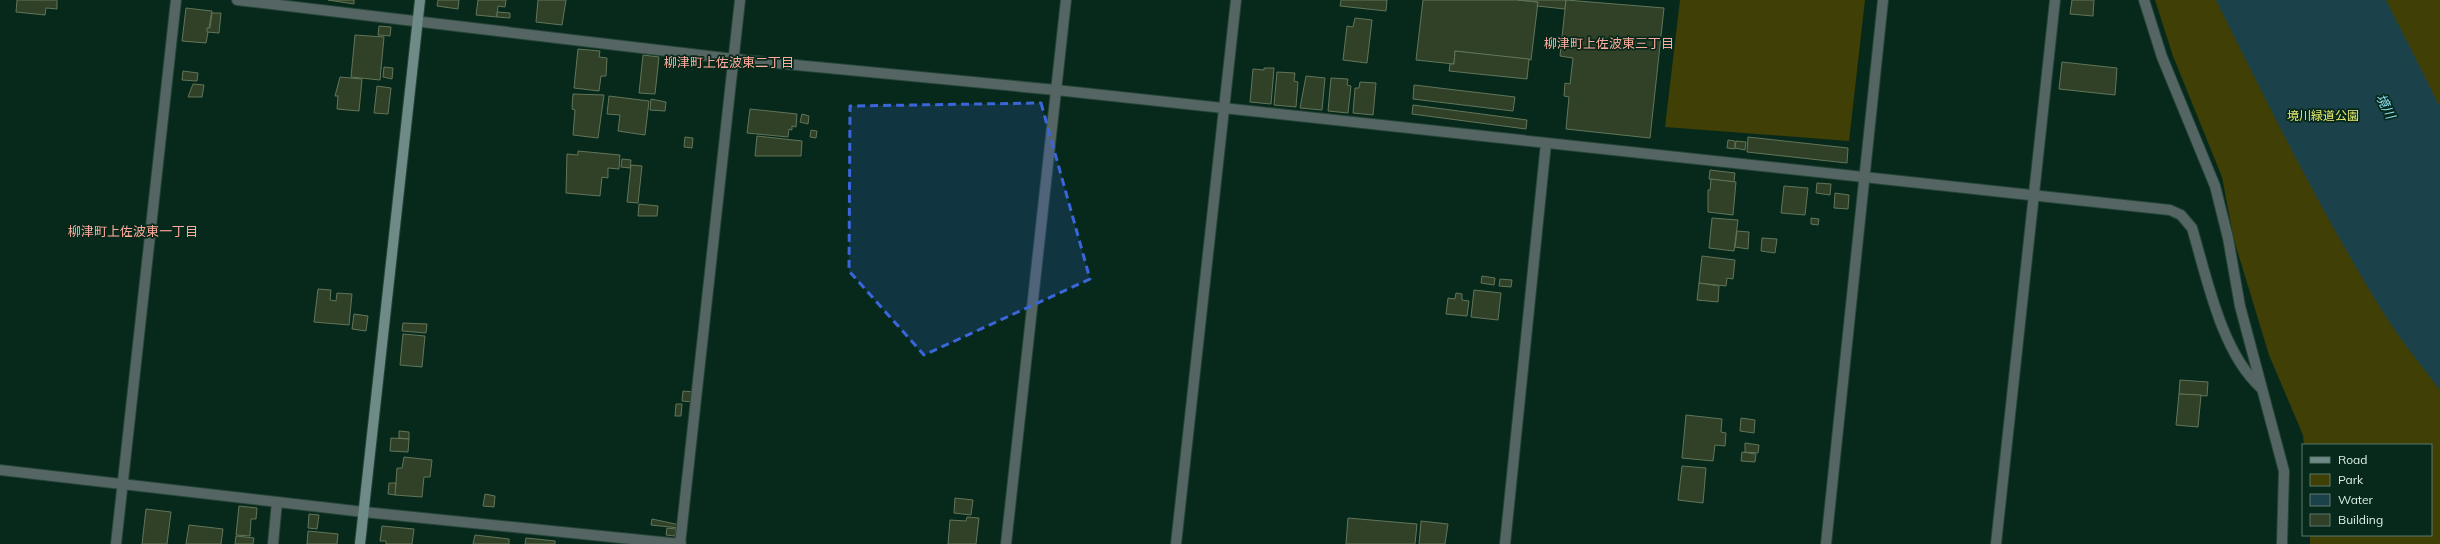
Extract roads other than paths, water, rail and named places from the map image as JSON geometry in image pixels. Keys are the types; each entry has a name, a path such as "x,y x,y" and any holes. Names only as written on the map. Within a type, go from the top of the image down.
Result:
{"street":[{"path":"116,544 176,0"},
{"path":"237,0 418,20 734,59 1056,90 2034,197 2170,210 2182,215 2192,228 2222,326 2248,375 2260,387"},
{"path":"360,544 420,0"},
{"path":"0,470 364,512 681,544 740,0"},
{"path":"1006,544 1066,0"},
{"path":"1176,544 1236,0"},
{"path":"1826,544 1883,0"},
{"path":"1996,544 2055,0"},
{"path":"2144,0 2162,56 2215,186 2228,238 2240,306 2260,387 2284,471 2282,544"},
{"path":"1505,544 1546,143"},
{"path":"273,544 277,502"}],"water":[{"name":"境川","path":"2216,0 2386,0 2440,107 2440,390 2405,345 2386,317 2340,240 2276,121"}],"district":[{"name":"柳津町上佐波東三丁目","path":"1609,43"},
{"name":"柳津町上佐波東二丁目","path":"729,62"},
{"name":"柳津町上佐波東一丁目","path":"133,231"}],"park label":[{"name":"境川緑道公園","path":"2323,116"}]}
